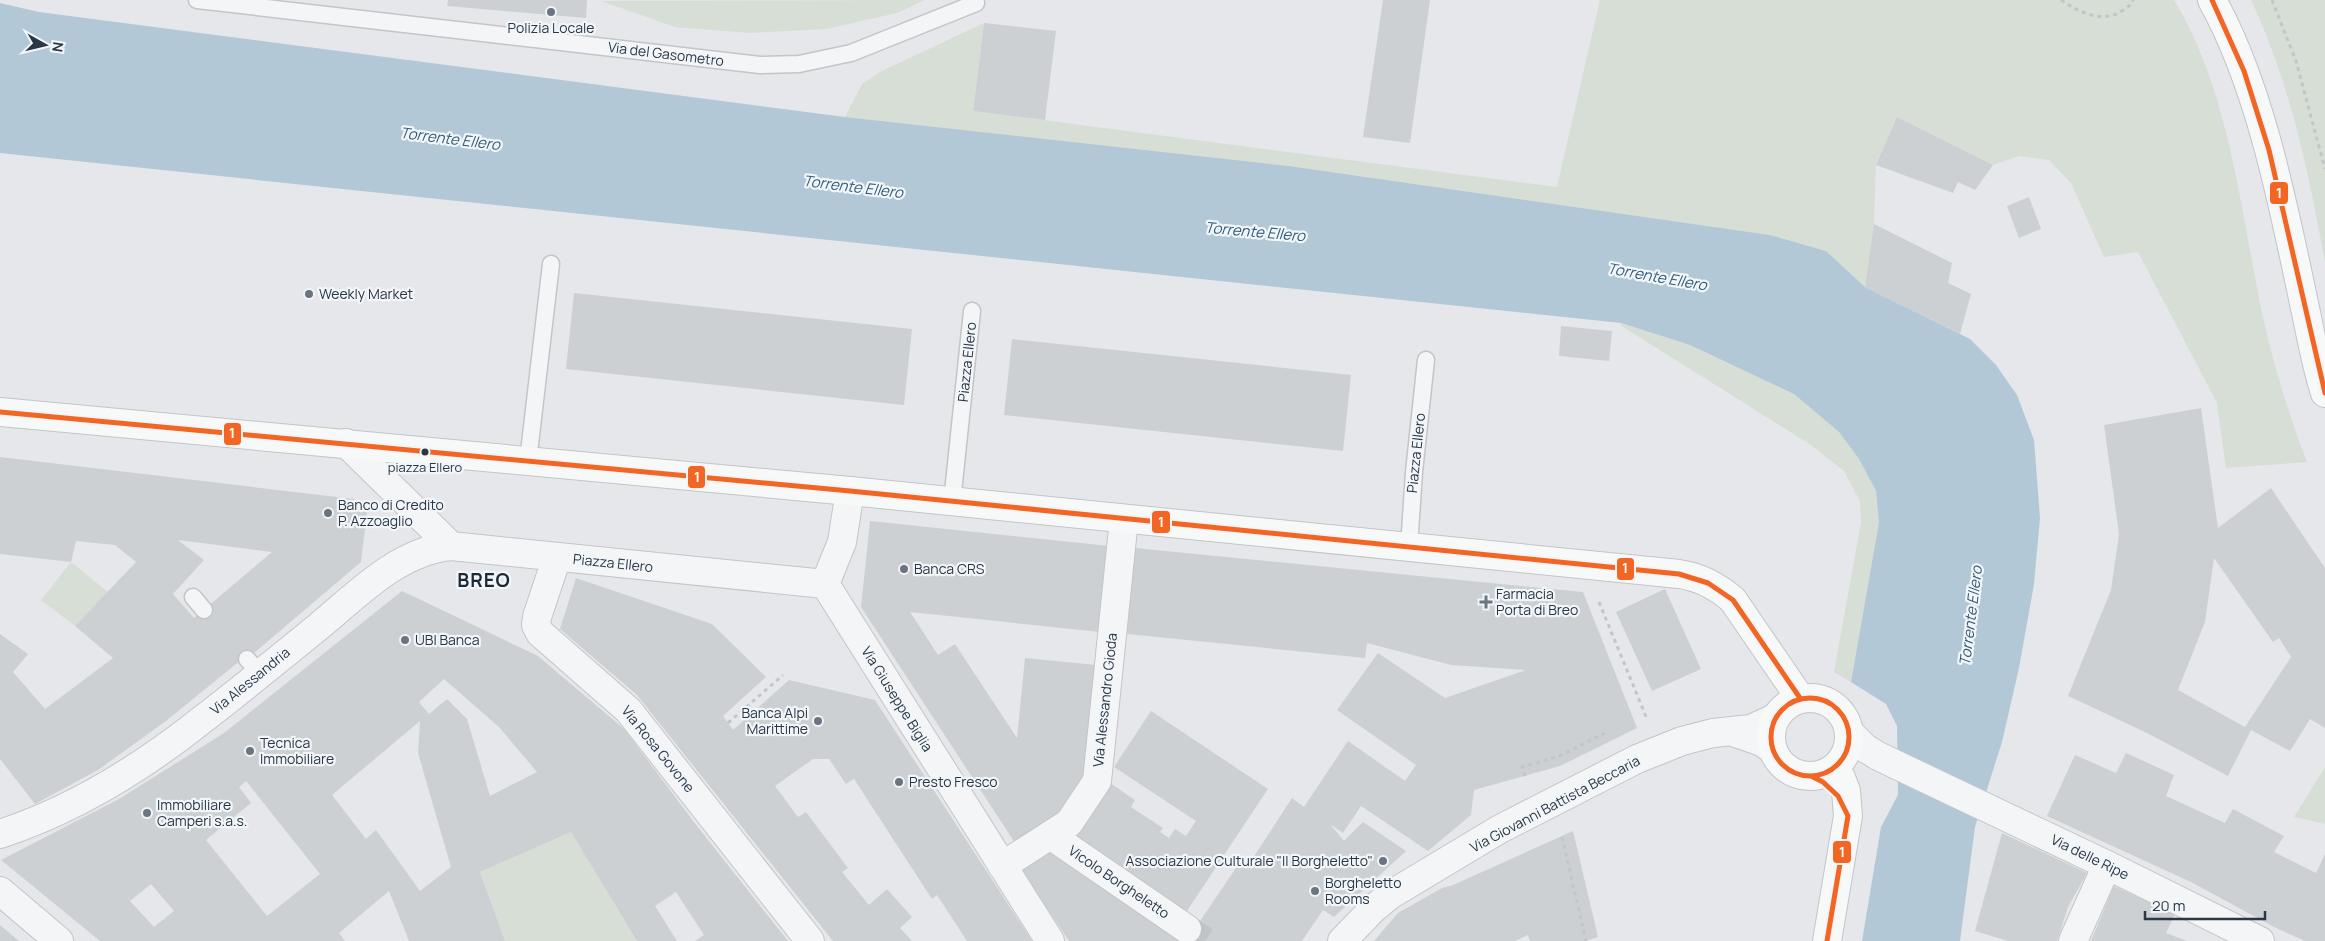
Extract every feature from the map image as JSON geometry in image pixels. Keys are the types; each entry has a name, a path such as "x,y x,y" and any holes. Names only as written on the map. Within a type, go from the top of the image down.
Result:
{"street":[{"path":"2212,0 2234,46 2276,179 2313,348 2325,392"},
{"path":"0,412 850,491 1679,574 1701,579 1724,592 1733,600 1782,671 1786,709"},
{"path":"346,443 451,546"},
{"path":"824,584 842,542 850,491"},
{"name":"Via Alessandro Gioda","path":"1002,866 1069,823 1097,780 1124,519"},
{"name":"Piazza Ellero","path":"451,546 824,584"},
{"name":"Via Alessandria","path":"0,834 46,817 108,784 179,738 254,666 391,569 422,552 451,546"},
{"name":"Via Rosa Govone","path":"557,557 537,617 536,625 540,633 632,715 810,941"},
{"name":"Via Giuseppe Biglia","path":"824,584 1050,941"},
{"path":"1827,941 1848,816 1838,796 1823,782 1829,769 1848,748 1849,732 1843,716 1832,704 1817,698 1786,709 1771,728 1770,742 1773,750 1782,766 1794,773 1829,769 1863,756 1878,756"},
{"name":"Via Giovanni Battista Beccaria","path":"1342,941 1373,909 1390,895 1506,826 1670,745 1713,733 1751,729 1786,709"},
{"name":"Via Giovanni Battista Beccaria","path":"1734,732 1762,742 1773,750"},
{"name":"Via delle Ripe","path":"1849,732 1865,748 1878,756 2107,864 2260,941"},
{"name":"Vicolo Borgheletto","path":"1050,835 1187,929"},
{"path":"2073,941 2107,864"},
{"path":"0,891 60,941"}],"lane":[{"name":"Via del Gasometro","path":"197,0 760,65 799,64 851,53 976,3"},
{"path":"528,461 551,264"},
{"name":"Piazza Ellero","path":"952,502 972,311"},
{"name":"Piazza Ellero","path":"1409,547 1414,472 1426,360"},
{"path":"193,597 204,610"}],"path":[{"path":"2061,0 2077,11 2100,17 2115,16 2131,4 2133,0"},
{"path":"2272,0 2296,61 2325,169"},
{"path":"1596,595 1650,727"},
{"path":"728,723 783,675"},
{"path":"1525,776 1522,767 1557,757 1612,730"},
{"path":"1562,836 1586,941"}],"shaded area":[{"path":"925,0 897,13 826,29 750,33 675,27 601,1"},
{"path":"1600,0 2174,0 2193,35 2208,72 2220,112 2231,152 2266,332 2282,388 2307,462 2226,468 2217,403 2138,252 2104,257 2071,183 2049,160 2019,156 1993,165 1897,117 1876,165 1874,224 1865,287 1826,251 1770,235 1289,166 845,117 862,84 882,71 984,23 973,111 1557,187"},
{"path":"2251,0 2325,0 2325,263 2297,129 2277,63"},
{"path":"1621,323 1690,345 1794,394 1839,432 1859,459 1876,491 1879,522 1851,682 1834,672 1861,523 1860,501 1844,471 1811,445 1620,325"},
{"path":"71,562 108,592 75,626 41,600"},
{"path":"2325,767 2325,824 2294,817"},
{"path":"571,832 637,941 505,941 480,872"}],"water":[{"name":"Torrente Ellero","path":"0,3 39,12 845,117 1289,166 1770,235 1826,251 1865,287 1970,339 1996,365 2017,395 2034,440 2040,518 2034,584 2019,668 2002,742 1975,827 1960,941 1862,941 1881,827 1898,795 1897,726 1886,704 1851,682 1879,522 1876,491 1859,459 1839,432 1794,394 1690,345 1621,323 0,153"}],"building":[{"name":"Polizia Locale","path":"448,0 587,0 586,18 447,6"},
{"path":"1383,0 1430,0 1410,143 1363,137"},
{"path":"984,23 1056,31 1045,120 973,111"},
{"path":"1897,117 1993,165 1975,190 1958,182 1953,193 1876,165"},
{"path":"2029,197 2041,229 2019,238 2007,206"},
{"path":"1874,224 1952,263 1948,283 1971,294 1960,334 1865,287"},
{"path":"574,293 912,329 904,405 566,369"},
{"path":"1561,326 1612,331 1609,361 1559,356"},
{"path":"1012,339 1351,375 1343,451 1004,415"},
{"path":"2201,408 2218,528 2271,488 2325,568 2325,728 2310,719 2290,751 2251,730 2228,776 2147,733 2068,696 2111,590 2119,534 2104,425","holes":["2214,558 2273,642 2279,638 2291,657 2245,727 2178,690 2205,622"]},
{"path":"0,457 354,499 367,512 361,562 247,659 236,664 166,721 98,770 35,804 0,759 0,634 28,654 13,672 45,709 113,658 75,626 136,562 115,545 76,541 71,562 0,554","holes":["178,540 272,552 194,618 173,594 204,560"]},
{"path":"870,521 1109,546 1100,632 910,612 938,655 955,644 1017,738 1025,658 1096,665 1086,781 1066,813 1017,846 861,607"},
{"path":"1135,548 1583,592 1637,728 1560,766 1474,790 1471,815 1428,851 1361,806 1343,833 1330,824 1344,841 1363,822 1406,851 1334,917 1323,910 1302,941 1069,941 1020,868 1052,847 1196,927 1244,856 1251,861 1292,798 1304,807 1348,741 1405,781 1416,765 1337,710 1378,653 1445,698 1526,670 1451,665 1367,643 1365,658 1127,634"},
{"path":"576,578 712,624 766,677 723,716 733,730 789,680 875,700 1032,941 967,941 937,895 932,899 854,779 846,784 829,759 813,759 775,786 798,817 806,812 848,868 842,872 869,905 887,889 912,917 900,928 912,941 833,941 637,695 560,629"},
{"path":"1665,589 1701,669 1652,691 1616,612"},
{"path":"402,591 538,656 624,729 697,826 788,941 695,941 704,935 676,892 655,906 677,941 637,941 571,832 480,872 505,941 409,941 389,891 339,933 345,941 100,941 1,860 119,799 224,733","holes":["444,679 499,727 537,772 490,796 467,719 447,699 429,714 419,702","420,721 418,753 451,867 420,891 376,830 366,839 332,795","246,781 320,874 267,916 206,840 251,803 239,787","151,884 174,911 154,927 130,901"]},
{"path":"1151,711 1268,789 1185,914 1073,839 1110,783 1135,800 1131,807 1163,828 1160,832 1169,838 1175,829 1186,836 1196,821 1114,767"},
{"path":"2126,753 2174,775 2166,796 2225,823 2233,809 2284,836 2274,852 2316,873 2325,854 2325,941 2305,941 2274,927 2191,882 2047,816 2075,755 2116,773"},
{"path":"1573,831 1598,937 1586,941 1530,941 1528,935 1515,941 1374,941 1398,913 1442,888 1453,885"},
{"path":"2002,833 2087,873 2068,907 2057,941 2008,941 1975,931"},
{"path":"2114,886 2175,914 2166,933 2187,941 2091,941"},
{"path":"0,925 19,941 0,941"}],"tunnel":[{"path":"1187,929 1205,941"}],"transit line":[{"name":"1","path":"2212,0 2244,71 2269,150 2325,393"},
{"name":"1","path":"0,412 850,491 1679,574 1708,583 1733,600 1800,698"},
{"name":"1","path":"1802,698 1818,698 1832,704 1843,715 1849,729 1849,737 1849,745 1843,759 1832,770 1818,776 1802,776 1788,770 1777,759 1771,745 1771,729 1777,715 1788,704 1802,698"},
{"name":"1","path":"1813,777 1823,782 1838,796 1848,816 1827,941"}],"place":[{"name":"Polizia Locale","path":"551,12"},
{"name":"Weekly Market","path":"309,294"},
{"name":"piazza Ellero","path":"425,452"},
{"name":"Banco di Credito P. Azzoaglio","path":"328,513"},
{"name":"Banca CRS","path":"904,569"},
{"name":"Farmacia Porta di Breo","path":"1486,602"},
{"name":"UBI Banca","path":"405,640"},
{"name":"Banca Alpi Marittime","path":"818,721"},
{"name":"Tecnica Immobiliare","path":"250,751"},
{"name":"Presto Fresco","path":"899,782"},
{"name":"Immobiliare Camperi s.a.s.","path":"147,813"},
{"name":"Associazione Culturale \"Il Borgheletto\"","path":"1383,861"},
{"name":"Borgheletto Rooms","path":"1315,891"}],"district":[{"name":"BREO","path":"484,580"}]}
